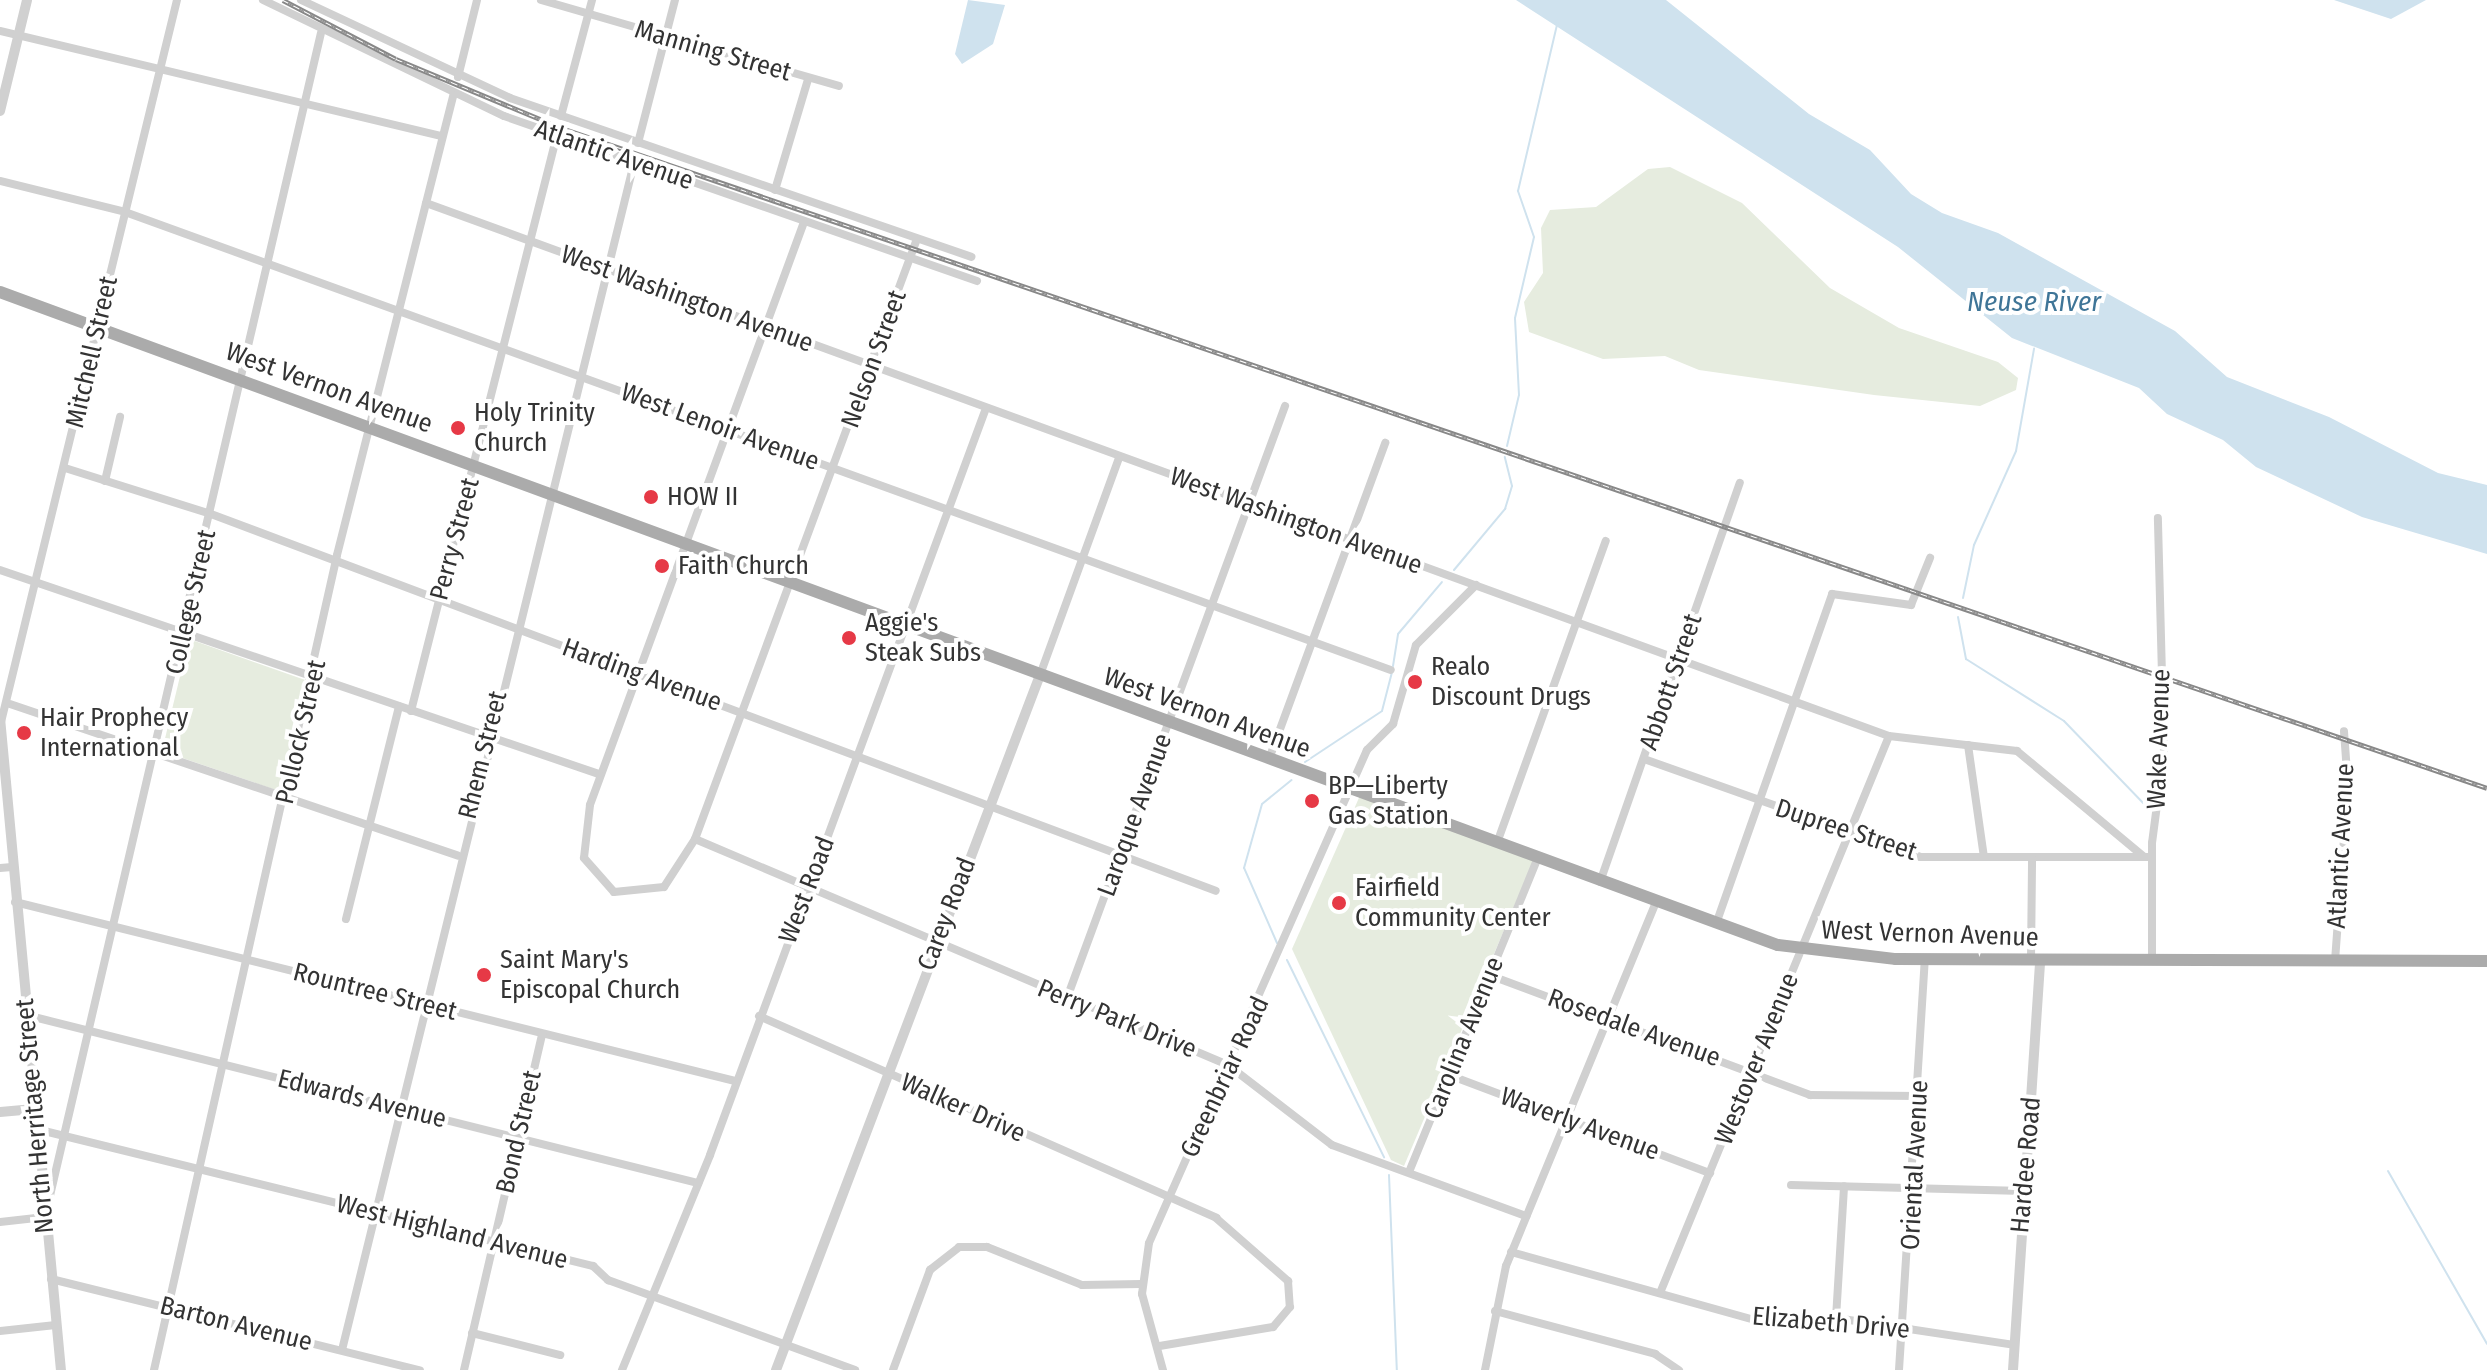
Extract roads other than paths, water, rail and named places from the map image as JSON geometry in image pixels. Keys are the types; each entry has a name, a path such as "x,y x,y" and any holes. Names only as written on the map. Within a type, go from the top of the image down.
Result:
{"main road":[{"name":"West Vernon Avenue","path":"0,292 1600,882 1716,924 1801,950 1925,960 2487,961"}],"street":[{"path":"0,111 27,0"},
{"name":"Mitchell Street","path":"0,720 10,704 40,582 177,0"},
{"name":"Atlantic Avenue","path":"263,0 321,33 453,95 634,163 977,281"},
{"name":"Atlantic Avenue","path":"301,0 458,77 561,116 971,257"},
{"path":"326,13 329,0"},
{"path":"458,77 477,0"},
{"name":"Manning Street","path":"541,0 839,86"},
{"path":"561,116 592,0"},
{"path":"638,143 675,0"},
{"path":"0,31 442,136"},
{"name":"College Street","path":"45,1217 184,633 321,33"},
{"path":"775,190 808,79"},
{"name":"Pollock Street","path":"154,1370 314,677 337,562 453,95"},
{"name":"Perry Street","path":"411,711 557,135"},
{"name":"Rhem Street","path":"342,1350 458,856 634,163"},
{"name":"West Lenoir Avenue","path":"0,181 125,212 1391,670"},
{"name":"West Washington Avenue","path":"426,203 1889,736 1968,745 2001,745 2030,758 2148,857"},
{"name":"Nelson Street","path":"804,222 599,774 582,846 590,872 608,890 641,895 664,887 695,839 917,239"},
{"name":"Laroque Avenue","path":"1067,998 1285,406"},
{"name":"West Road","path":"622,1370 698,1183 986,408"},
{"path":"105,481 120,417"},
{"path":"1269,759 1385,443"},
{"name":"Carey Road","path":"776,1370 1040,675 1119,458"},
{"name":"Harding Avenue","path":"65,468 211,514 1216,891"},
{"name":"Abbott Street","path":"1600,882 1740,483"},
{"name":"Wake Avenue","path":"2152,960 2148,857 2164,752 2158,518"},
{"path":"1497,843 1606,541"},
{"path":"1716,924 1832,594 1911,605 1930,558"},
{"path":"0,570 599,774"},
{"name":"Greenbriar Road","path":"1141,1284 1169,1198 1353,790 1367,750 1393,724 1419,638 1476,585"},
{"path":"10,704 458,856"},
{"path":"346,919 399,707"},
{"name":"North Herritage Street","path":"0,720 34,1109 61,1370"},
{"name":"Atlantic Avenue","path":"2335,961 2348,786 2344,731"},
{"name":"Westover Avenue","path":"1660,1293 1889,736"},
{"path":"1968,745 1984,857"},
{"name":"Dupree Street","path":"1644,759 1920,857 2148,857"},
{"name":"Perry Park Drive","path":"695,839 935,945 1228,1065 1327,1143 1526,1216"},
{"name":"Carolina Avenue","path":"1409,1172 1538,858"},
{"name":"Hardee Road","path":"2013,1370 2035,960 2032,858"},
{"path":"0,868 12,867"},
{"name":"Rountree Street","path":"15,902 735,1081"},
{"path":"1485,1370 1495,1311 1511,1252 1656,902"},
{"name":"Oriental Avenue","path":"1899,1370 1906,1328 1925,960"},
{"name":"Rosedale Avenue","path":"1489,975 1810,1095 1919,1096"},
{"name":"Edwards Avenue","path":"26,1015 698,1183"},
{"name":"Walker Drive","path":"759,1016 1169,1198 1226,1226 1278,1269 1291,1296 1285,1316 1269,1329 1160,1346"},
{"name":"Bond Street","path":"464,1370 542,1034"},
{"name":"Waverly Avenue","path":"1449,1075 1710,1173"},
{"path":"0,1112 34,1109"},
{"name":"West Highland Avenue","path":"36,1129 593,1266 650,1295 855,1370"},
{"path":"1791,1185 2024,1191"},
{"path":"1836,1318 1844,1186"},
{"path":"0,1222 45,1217"},
{"path":"893,1370 930,1270 959,1247 987,1247 1082,1285 1141,1284 1160,1346 1163,1370"},
{"name":"Elizabeth Drive","path":"1511,1252 1754,1320 1836,1318 2014,1345"},
{"name":"Barton Avenue","path":"51,1279 420,1370"},
{"path":"1495,1311 1655,1354 1679,1370"},
{"path":"0,1331 56,1325"},
{"path":"472,1333 560,1355"}],"water":[{"path":"968,0 1005,5 993,44 962,64 955,54"},
{"name":"Neuse River","path":"1516,0 1666,0 1809,114 1870,150 1911,194 1942,213 1998,233 2175,331 2227,377 2329,417 2438,473 2487,485 2487,554 2362,517 2256,467 2223,440 2167,414 2139,388 2012,338 1898,247"},
{"path":"2334,0 2426,0 2391,19"}],"waterway":[{"path":"1507,446 1519,395 1515,318 1534,237 1518,191 1558,20"},
{"path":"1963,598 1974,545 2016,451 2034,349"},
{"path":"1454,570 1505,509 1512,486 1505,457"},
{"path":"1393,666 1398,634 1442,582"},
{"path":"1958,617 1966,659 2064,721 2150,810"},
{"path":"1305,762 1382,711 1392,672"},
{"path":"1277,943 1244,868 1262,804 1292,780"},
{"path":"1287,960 1384,1157"},
{"path":"2388,1171 2487,1344"},
{"path":"1389,1175 1397,1370"}],"railway":[{"path":"283,0 396,59 559,127 2487,788"}],"place":[{"name":"Holy Trinity Church","path":"458,428"},
{"name":"HOW II","path":"651,497"},
{"name":"Faith Church","path":"662,566"},
{"name":"Aggie's Steak Subs","path":"849,638"},
{"name":"Realo Discount Drugs","path":"1415,682"},
{"name":"Hair Prophecy International","path":"24,733"},
{"name":"BP—Liberty Gas Station","path":"1312,801"},
{"name":"Fairfield Community Center","path":"1339,903"},
{"name":"Saint Mary's Episcopal Church","path":"484,975"}]}
